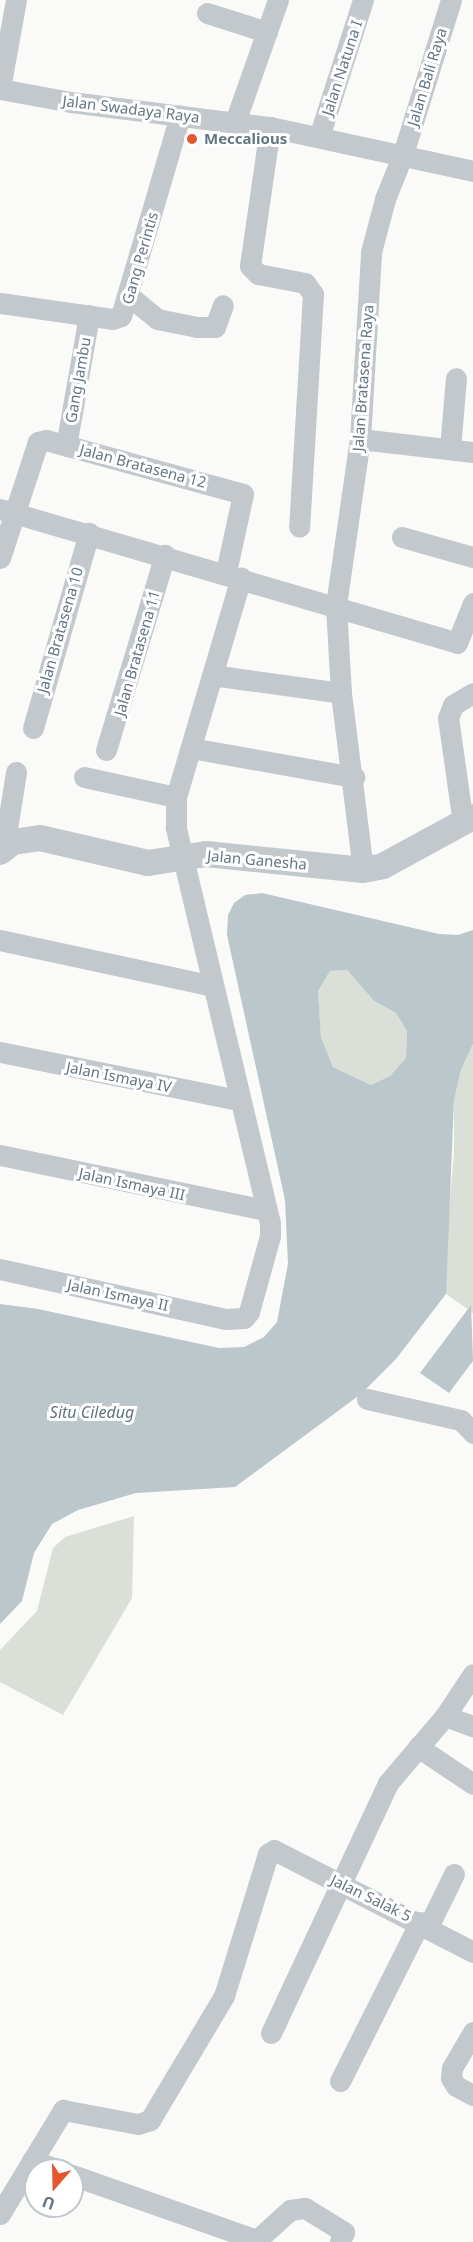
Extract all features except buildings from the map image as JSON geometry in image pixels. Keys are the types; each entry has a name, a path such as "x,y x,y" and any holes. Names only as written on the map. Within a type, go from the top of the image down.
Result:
{"street":[{"path":"0,88 16,0"},
{"path":"235,122 279,0"},
{"name":"Jalan Natuna I","path":"319,137 363,0"},
{"name":"Jalan Bali Raya","path":"403,154 451,0"},
{"path":"207,14 267,32"},
{"name":"Jalan Swadaya Raya","path":"0,88 180,116 270,127 473,171"},
{"name":"Gang Perintis","path":"0,303 112,319 121,316 129,296 180,116"},
{"path":"270,127 250,266 258,274 305,283 313,294 299,527"},
{"name":"Jalan Bratasena Raya","path":"363,870 354,777 341,693 336,605 360,439 371,252 385,199 403,154"},
{"path":"129,296 157,319 197,327 215,327 223,305"},
{"name":"Gang Jambu","path":"66,446 89,315"},
{"path":"450,449 456,378"},
{"path":"360,439 473,452"},
{"name":"Jalan Bratasena 12","path":"7,511 38,442 66,446 243,494 233,574"},
{"path":"0,558 7,511 233,574 458,643 473,603"},
{"name":"Jalan Bratasena 10","path":"33,728 89,533"},
{"path":"402,537 473,557"},
{"name":"Jalan Bratasena 11","path":"106,750 165,555"},
{"path":"233,574 212,675 176,797 181,858 265,1210"},
{"path":"212,675 341,693"},
{"path":"468,820 448,718 453,705 473,693"},
{"path":"191,748 354,777"},
{"path":"2,850 16,772"},
{"path":"84,777 176,797"},
{"name":"Jalan Ganesha","path":"2,850 13,842 40,838 148,863 206,854 363,870 383,867 468,820"},
{"path":"0,940 212,986"},
{"name":"Jalan Ismaya IV","path":"0,1052 239,1100"},
{"name":"Jalan Ismaya III","path":"0,1155 265,1210"},
{"name":"Jalan Ismaya II","path":"0,1269 236,1320 249,1312 270,1236 265,1210"},
{"path":"367,1399 461,1420 473,1434"},
{"path":"271,2033 339,1882 388,1783 445,1716 473,1674"},
{"path":"445,1716 473,1725"},
{"path":"418,1747 473,1784"},
{"name":"Jalan Salak 5","path":"33,2158 63,2110 138,2124 150,2120 224,1996 268,1854 278,1850 424,1924 473,1952"},
{"path":"340,2081 424,1924 454,1874"},
{"path":"473,2032 452,2068 451,2078 456,2086 473,2095"},
{"path":"0,2214 24,2174"},
{"path":"84,2179 256,2240 290,2210 305,2208 344,2232 340,2242"}],"shaded area":[{"path":"347,970 374,1001 396,1013 407,1031 406,1058 390,1076 371,1085 333,1067 321,1037 318,991 330,971"},
{"path":"473,1044 473,1313 446,1294 446,1243 454,1155 454,1100 461,1070"},
{"path":"134,1516 132,1598 63,1715 0,1682 0,1650 37,1611 53,1548 65,1537"}],"water":[{"name":"Situ Ciledug","path":"262,893 439,934 458,935 473,930 473,1044 461,1070 454,1100 446,1294 396,1359 361,1394 235,1487 136,1493 78,1510 52,1524 34,1553 22,1601 0,1624 0,1304 38,1309 219,1348 244,1347 264,1337 277,1322 288,1264 285,1200 227,935 228,915 234,903 245,895","holes":["347,970 374,1001 396,1013 407,1031 406,1058 390,1076 371,1085 333,1067 321,1037 318,991 330,971"]},
{"path":"471,1305 473,1361 449,1393 420,1373"}],"place":[{"name":"Meccalious","path":"192,139"}]}
